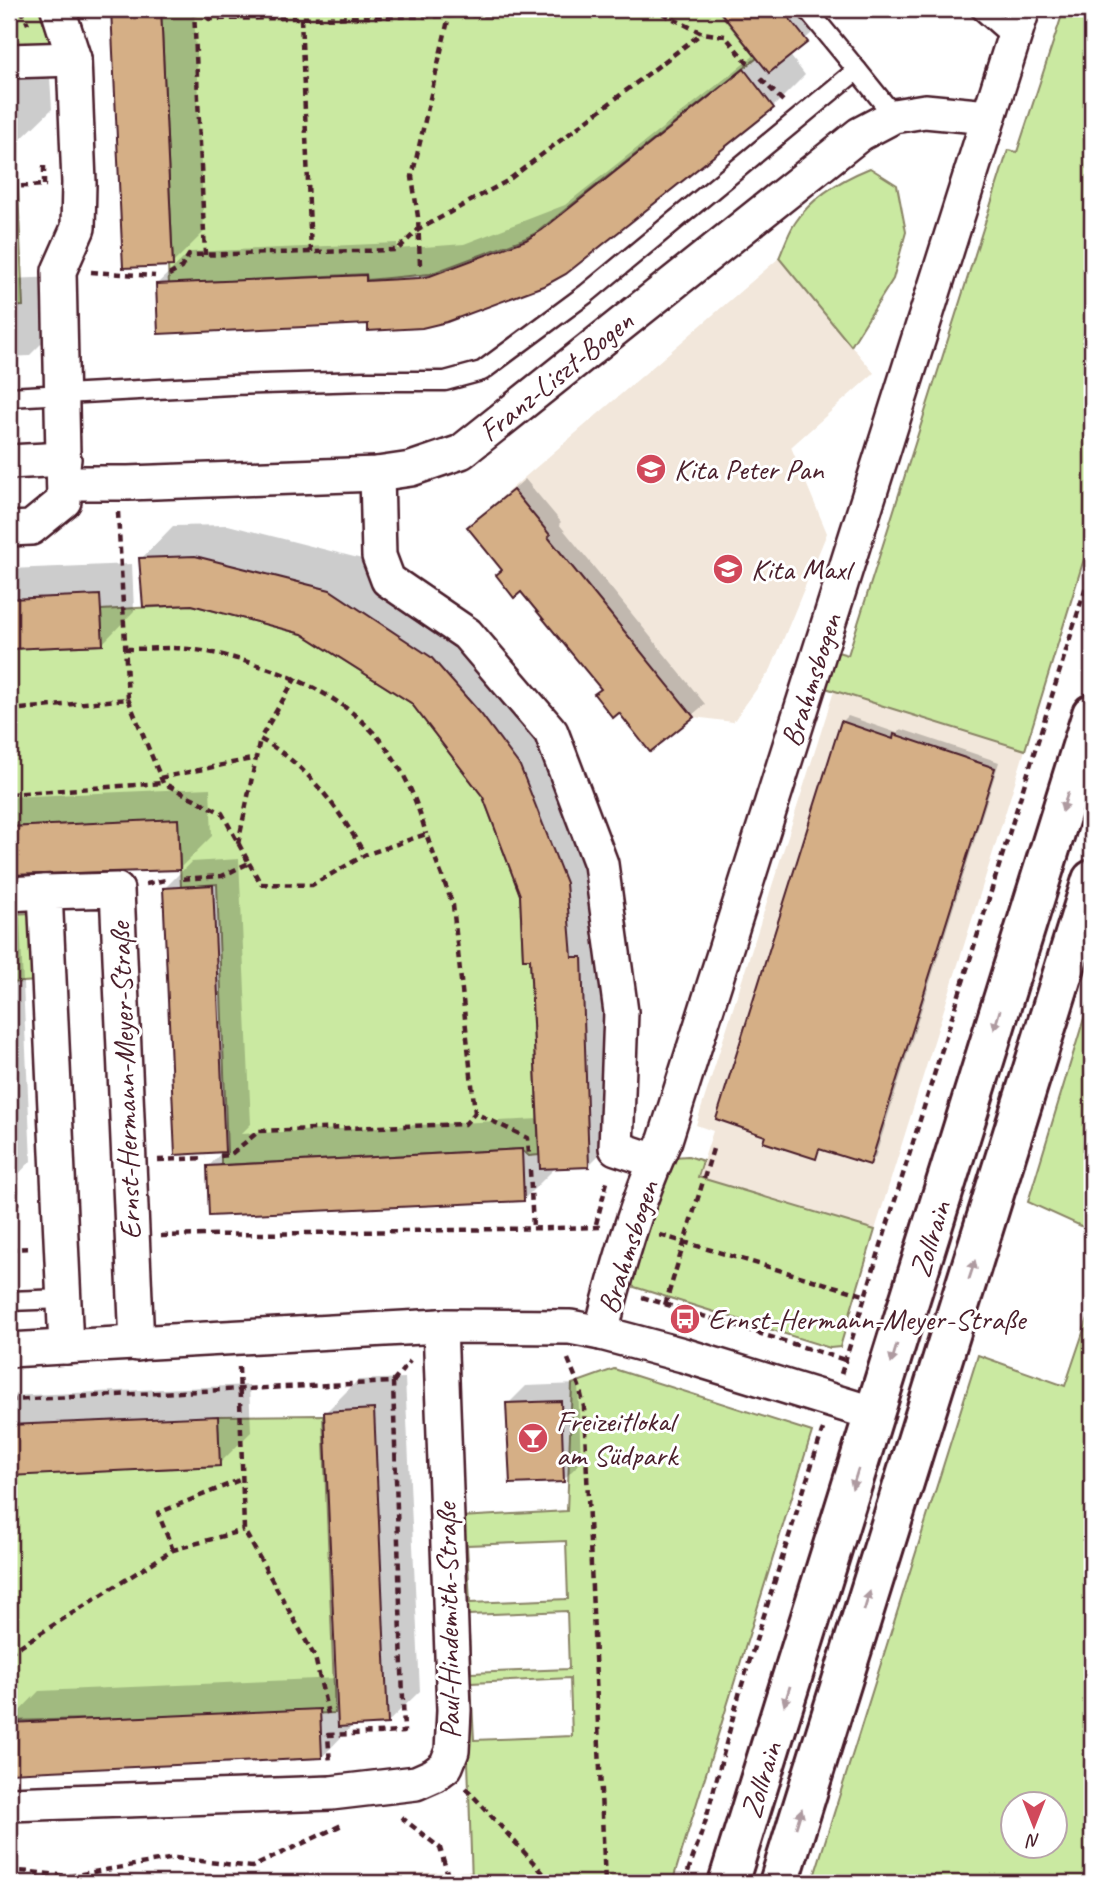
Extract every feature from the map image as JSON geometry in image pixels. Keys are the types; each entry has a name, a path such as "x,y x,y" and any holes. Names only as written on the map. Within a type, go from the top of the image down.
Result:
{"main road":[{"name":"Zollrain","path":"728,1883 1092,714"},
{"name":"Zollrain","path":"779,1883 1092,880"},
{"path":"875,1414 921,1428"}],"street":[{"path":"9,529 32,528 64,501 59,271 78,228 79,183 59,59 58,9"},
{"name":"Brahmsbogen","path":"585,1330 612,1289 655,1161 666,1140 1018,23"},
{"path":"9,61 59,59"},
{"name":"Franz-Liszt-Bogen","path":"9,462 116,483 377,474 411,469 461,452 860,134 894,116 925,111 988,117"},
{"name":"Brahmsbogen","path":"377,474 379,556 388,580 467,634 551,732 601,864 621,1012 616,1147 655,1161"},
{"name":"Ernst-Hermann-Meyer-Straße","path":"9,894 117,890 136,1344"},
{"path":"45,892 66,1347"},
{"path":"9,1350 440,1326 585,1330 683,1355 875,1414"},
{"name":"Paul-Hindemith-Straße","path":"9,1804 331,1793 416,1783 446,1766 452,1751 454,1710 440,1326"}],"lane":[{"path":"807,9 894,116"},
{"path":"980,9 1018,23"},
{"path":"9,397 244,385 445,381 482,371 586,294 858,70"},
{"path":"9,1301 64,1299"}],"path":[{"path":"9,17 13,9"},
{"path":"21,9 59,59"},
{"path":"197,9 209,19 657,11 702,33 725,36 749,65"},
{"path":"197,9 205,255"},
{"path":"420,265 412,177 449,16 453,9"},
{"path":"301,18 311,252"},
{"path":"169,275 181,268 189,256 397,250 418,230 508,181 702,33"},
{"path":"761,79 799,117"},
{"path":"44,157 44,185"},
{"path":"9,187 79,183"},
{"path":"114,273 155,276"},
{"path":"116,483 128,699 162,780 222,813 261,884 312,885 365,855 426,834"},
{"path":"684,1883 705,1823 740,1691 1092,568"},
{"path":"125,649 175,648 225,654 296,677 346,706 381,739 418,802 426,834 453,905 475,1113 465,1124 258,1130 230,1155 220,1156"},
{"path":"238,844 260,739 296,677"},
{"path":"9,710 128,699"},
{"path":"260,739 302,769 342,814 365,855"},
{"path":"9,794 162,780 256,758"},
{"path":"181,879 222,877 248,863"},
{"path":"9,1042 17,1205 9,1206"},
{"path":"475,1113 528,1138 529,1156"},
{"path":"666,1305 713,1149"},
{"path":"129,1162 206,1158"},
{"path":"530,1170 533,1228"},
{"path":"132,1237 633,1227 864,1295"},
{"path":"612,1289 845,1360"},
{"path":"585,1330 568,1358 584,1407 605,1883"},
{"path":"238,1338 244,1530 315,1657 328,1714"},
{"path":"9,1400 393,1382 404,1732 328,1735"},
{"path":"173,1550 158,1513 243,1479"},
{"path":"9,1653 173,1550 244,1530"},
{"path":"328,1727 331,1793"},
{"path":"446,1766 552,1883"},
{"path":"391,1818 403,1817 440,1848 450,1883"},
{"path":"9,1870 70,1876 175,1858 253,1867 344,1824 356,1823"}],"shaded area":[{"name":"Kita Peter Pan","path":"779,258 874,373 791,447 827,533 771,669 733,722 694,717 650,752 522,592 514,598 496,575 502,569 467,527"},
{"path":"834,691 1025,750 875,1230 698,1177 713,1131 696,1125"},
{"path":"471,1871 472,1883 190,1883"}],"green space":[{"path":"9,9 39,9 56,59 9,61"},
{"path":"161,9 717,9 757,58 536,233 526,238 430,274 367,280 366,274 169,284 168,266 173,266"},
{"path":"1064,9 1092,9 1092,533 1025,750 816,685 827,649 848,655 1008,150 1017,152"},
{"path":"16,143 23,306 9,307 9,144"},
{"path":"870,168 897,185 906,232 893,279 851,346 779,258 793,227 810,205 839,183"},
{"path":"192,605 302,634 411,703 483,797 520,895 523,959 530,959 539,1155 529,1156 521,1149 221,1165 221,1153 227,1152 217,884 181,887 178,820 9,827 9,649 102,645 101,610"},
{"path":"32,913 37,981 9,983 9,914"},
{"path":"1092,992 1092,1231 1028,1202"},
{"path":"688,1156 703,1161 698,1177 875,1230 840,1347 830,1348 628,1285 666,1163 673,1157"},
{"path":"1092,1306 1092,1883 812,1883 978,1355 1065,1386"},
{"path":"614,1369 812,1432 672,1883 472,1883 460,1517 567,1511 572,1384","holes":["566,1541 568,1599 470,1603 467,1545","567,1611 569,1669 471,1673 468,1615","570,1678 572,1736 474,1740 471,1683"]},
{"path":"323,1415 335,1713 9,1721 9,1475 219,1466 218,1416"}],"building":[{"path":"111,9 161,9 173,266 123,268"},
{"path":"718,9 782,9 808,42 769,73"},
{"path":"744,69 774,108 566,274 546,285 447,322 422,328 368,331 368,324 158,334 156,284 366,275 366,281 419,278 526,240"},
{"path":"513,490 694,717 650,752 619,713 613,718 594,694 601,689 521,592 514,598 496,575 502,570 467,527"},
{"path":"195,556 330,590 431,657 481,714 520,766 566,883 572,957 582,957 589,1167 540,1169 530,959 523,959 520,895 483,797 411,703 302,634 192,605 143,607 139,558"},
{"path":"100,595 103,645 9,649 9,599"},
{"path":"841,721 893,739 894,734 995,768 870,1165 819,1149 816,1159 763,1142 765,1136 716,1119"},
{"path":"178,819 180,870 9,875 9,827"},
{"path":"213,885 225,1152 175,1155 163,888"},
{"path":"522,1149 524,1201 209,1216 207,1166"},
{"path":"561,1401 564,1482 510,1484 506,1403"},
{"path":"374,1409 388,1724 338,1727 324,1412"},
{"path":"218,1416 220,1466 9,1476 9,1425"},
{"path":"320,1709 322,1758 9,1773 9,1723"}],"place":[{"name":"Kita Peter Pan","path":"651,469"},
{"name":"Kita Maxl","path":"728,569"},
{"name":"Ernst-Hermann-Meyer-Straße","path":"685,1319"},
{"name":"Freizeitlokal am Südpark","path":"533,1438"}]}
